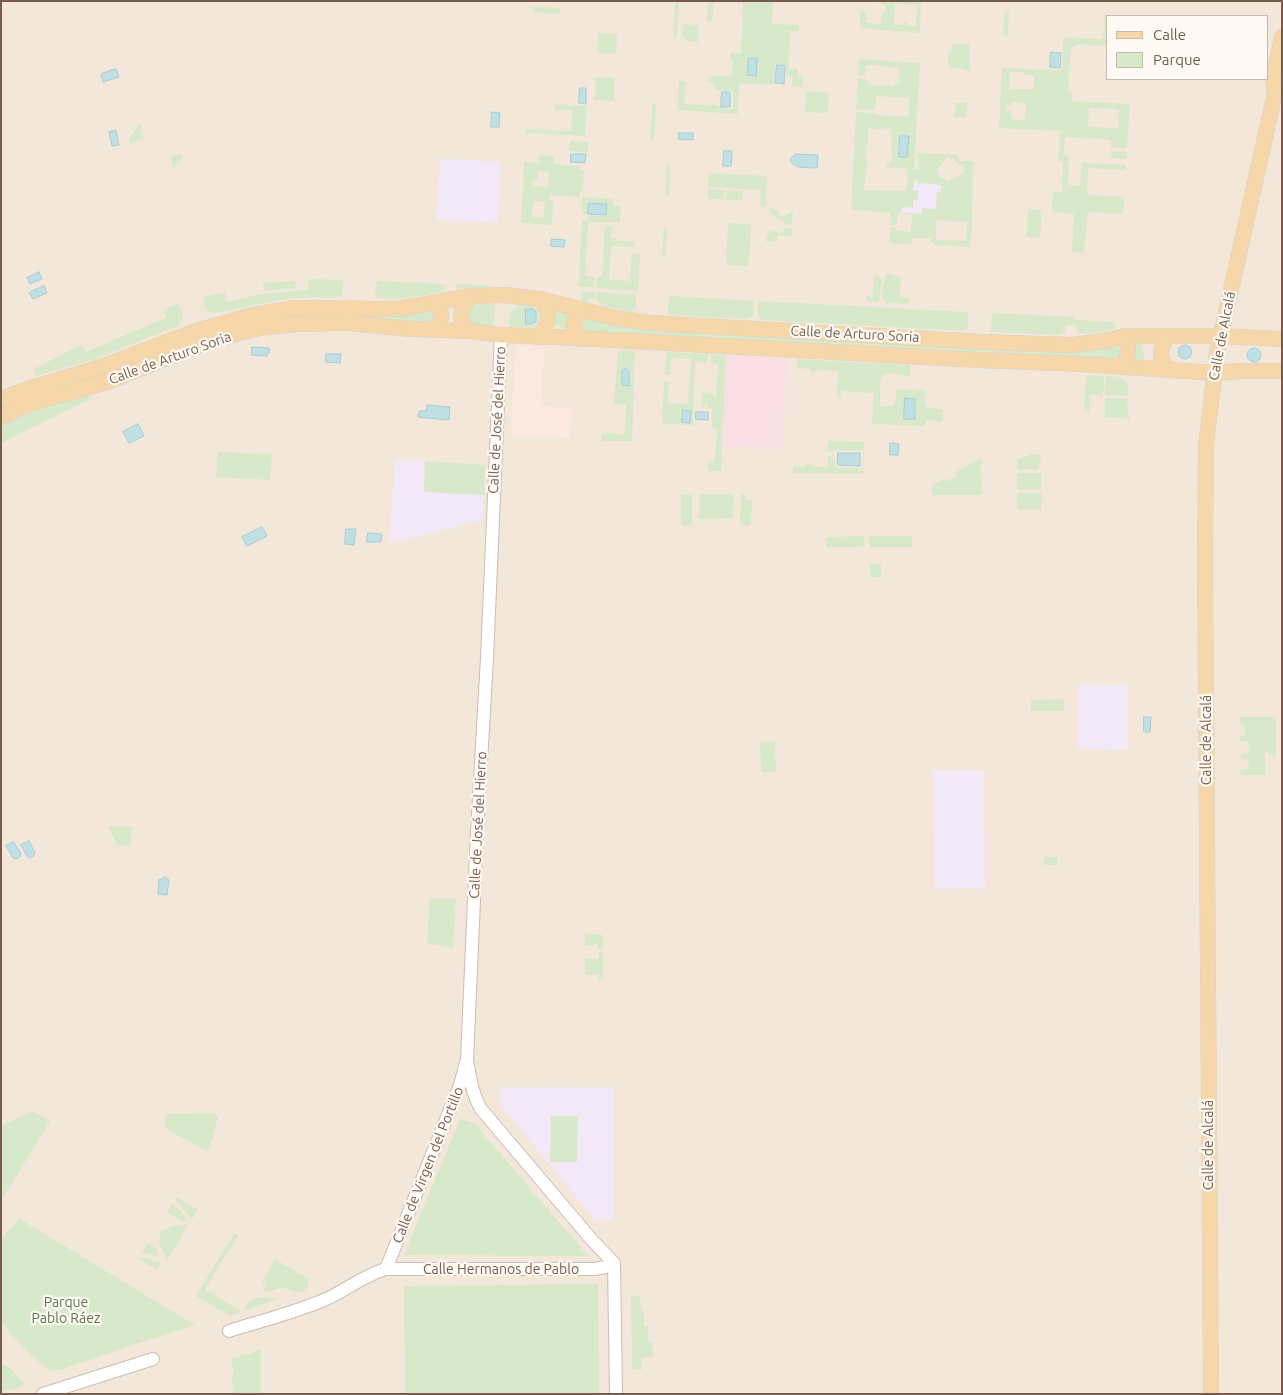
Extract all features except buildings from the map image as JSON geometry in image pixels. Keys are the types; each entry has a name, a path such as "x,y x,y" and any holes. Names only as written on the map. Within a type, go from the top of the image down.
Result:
{"main road":[{"name":"Calle de Alcalá","path":"1211,1394 1205,561 1206,445 1220,336 1279,88 1273,79 1282,37"},
{"name":"Calle de Arturo Soria","path":"1,399 101,367 196,332 253,315 295,308 398,308 471,296 505,295 540,298 615,318 652,322 982,342 1073,345 1126,336 1220,336 1281,340"},
{"path":"469,331 464,327 461,315 463,307 471,296"},
{"path":"537,337 547,326 548,318 547,310 540,298"},
{"path":"433,303 440,309 442,314 438,326 433,330"},
{"path":"581,339 575,332 574,324 577,315 585,310"},
{"name":"Calle de Arturo Soria","path":"1,417 25,405 107,382 215,339 260,328 296,324 348,324 469,331 501,335 1168,369 1214,373 1280,369"},
{"path":"1120,367 1128,356 1129,349 1126,336"},
{"path":"1168,369 1161,357 1161,352 1165,340 1170,336"}],"street":[{"name":"Calle de José del Hierro","path":"501,335 467,1060 475,1097 481,1109 591,1239 614,1263"},
{"name":"Calle de Virgen del Portillo","path":"386,1269 460,1085 467,1060"},
{"name":"Calle Hermanos de Pablo","path":"386,1269 594,1269 606,1267 614,1263"},
{"path":"614,1263 616,1394"},
{"path":"229,1331 310,1306 374,1273 386,1269"},
{"path":"46,1393 154,1359"}],"shaded area":[{"path":"1,1 1282,1 1282,1394 1,1394"},
{"path":"440,159 501,162 498,223 436,219"},
{"path":"913,182 973,187 972,219 851,210 852,194 912,198"},
{"path":"516,345 544,347 541,406 572,408 570,438 510,435"},
{"path":"726,355 787,359 782,449 722,446"},
{"path":"395,460 485,465 483,520 389,543"},
{"path":"1078,685 1124,685 1128,689 1128,750 1078,749"},
{"path":"933,770 984,770 985,888 935,889"},
{"path":"613,1087 613,1220 595,1220 500,1105 500,1088"}],"green space":[{"path":"675,1 679,1 677,37 673,37"},
{"path":"708,1 714,1 712,21 707,21"},
{"path":"743,1 773,1 772,24 799,25 799,32 790,31 789,69 798,69 798,76 803,76 803,87 792,86 793,76 786,75 786,64 775,64 773,85 739,83 738,114 678,110 679,81 686,81 685,104 715,105 719,106 719,108 733,109 733,91 715,90 714,84 708,82 708,76 732,76 733,60 730,59 730,53 741,53"},
{"path":"861,1 921,1 920,33 860,28 860,11 866,11 866,23 881,24 882,13 886,12 886,5","holes":["895,4 917,5 916,26 907,25 907,22 903,22 903,25 894,25"]},
{"path":"533,7 560,8 560,14 533,12"},
{"path":"1004,11 1009,12 1008,36 1003,35"},
{"path":"1106,15 1106,46 1076,44 1075,47 1071,47 1068,92 1072,92 1072,101 1130,104 1127,148 1111,147 1111,140 1065,137 1064,155 1069,156 1068,185 1080,186 1082,163 1126,165 1126,170 1088,168 1087,194 1124,197 1123,214 1088,212 1084,253 1072,252 1074,214 1052,212 1053,191 1062,192 1063,162 1058,161 1060,131 999,128 1002,68 1062,70 1063,37 1103,39","holes":["1010,72 1023,72 1024,75 1034,75 1034,89 1010,89","1011,102 1026,103 1025,120 1011,119 1011,111 1007,110 1007,105 1011,105","1089,108 1119,109 1118,128 1088,127"]},
{"path":"683,24 699,25 698,42 685,41 685,38 682,37"},
{"path":"598,32 617,34 616,54 597,53"},
{"path":"952,44 968,44 970,48 970,71 962,70 962,68 951,68 948,63 948,53 952,50"},
{"path":"859,59 920,63 914,169 919,169 918,153 958,155 959,161 974,161 971,247 934,245 934,243 931,243 931,238 912,238 911,244 889,243 891,227 894,227 897,231 911,232 912,215 898,213 896,225 891,225 890,213 851,210 856,112 909,117 909,98 876,96 875,110 856,109 858,79 868,80 867,84 871,85 895,86 895,82 898,82 899,68 866,65 865,76 858,75","holes":["868,128 891,129 892,161 890,161 890,164 886,164 886,167 907,169 907,186 905,191 864,190 867,171 866,146 868,146","948,156 964,168 963,174 947,181 937,173 938,168","914,179 918,179 918,183 941,185 941,192 937,192 936,209 922,208 922,214 901,213 902,207 913,208 913,200 918,200 918,191 913,191","936,220 967,222 966,241 936,240"]},
{"path":"595,77 614,78 614,101 595,100"},
{"path":"806,91 829,93 828,113 805,112"},
{"path":"653,103 656,103 654,140 650,140"},
{"path":"955,103 967,103 966,117 954,117"},
{"path":"555,105 587,106 585,136 526,133 526,129 571,131 572,110 555,110"},
{"path":"140,123 143,138 129,144 130,137"},
{"path":"570,141 588,142 588,152 569,151"},
{"path":"1111,151 1127,152 1127,159 1110,158"},
{"path":"183,154 181,160 173,168 171,157"},
{"path":"539,155 554,156 554,164 579,166 579,169 584,170 583,191 580,191 579,197 549,195 549,200 553,200 552,225 521,223 524,162 539,163","holes":["538,171 549,172 548,187 533,186 533,181 538,181","533,201 545,202 543,218 532,217"]},
{"path":"667,164 670,165 669,197 665,196"},
{"path":"709,173 767,176 766,206 760,206 761,190 708,187"},
{"path":"708,189 724,190 724,199 708,199"},
{"path":"727,190 743,191 742,200 726,200"},
{"path":"583,197 613,199 613,206 621,206 620,222 588,222 585,276 594,277 593,287 578,287 582,221 588,221 589,215 607,216 608,202 589,202 588,200 587,214 582,214"},
{"path":"769,207 779,211 779,215 785,216 785,214 790,214 790,211 793,212 792,225 785,225 783,221 772,215"},
{"path":"1028,209 1042,210 1040,238 1026,237"},
{"path":"728,223 751,224 749,266 726,265"},
{"path":"605,225 612,226 611,238 617,238 617,241 634,241 634,247 611,246 609,282 611,279 630,281 632,253 640,254 638,291 597,288 597,277 602,277"},
{"path":"664,228 667,228 666,257 662,257"},
{"path":"785,228 792,228 792,236 778,235 777,241 766,242 767,236 772,230 779,233"},
{"path":"887,273 901,277 900,297 909,298 909,304 886,303 882,292"},
{"path":"874,274 882,280 879,302 866,301 866,296 873,297"},
{"path":"309,279 343,280 342,295 332,298 288,299 216,313 206,311 203,300 204,297 223,292 228,302 261,294 306,290"},
{"path":"295,281 296,288 264,291 263,283"},
{"path":"378,281 445,284 444,291 408,298 389,299 375,296"},
{"path":"456,284 490,285 489,289 456,291"},
{"path":"581,292 595,292 594,299 589,298 587,302 581,301"},
{"path":"597,292 636,295 636,308 630,312 599,305 600,301 596,300"},
{"path":"671,296 754,301 753,315 748,319 669,315 669,298"},
{"path":"758,302 966,312 968,315 968,328 964,331 762,320 759,319 757,314"},
{"path":"479,303 495,305 494,326 473,324 468,318 470,308"},
{"path":"176,304 180,306 183,315 179,325 92,360 36,376 34,369 81,345 86,352 165,318 163,310"},
{"path":"524,305 538,309 541,314 539,323 532,328 509,327 511,312"},
{"path":"429,309 436,313 430,323 284,321 100,378 38,393 1,408 1,404 185,340 295,314"},
{"path":"557,310 562,311 569,317 568,329 556,325"},
{"path":"992,313 1074,317 1075,320 1113,322 1116,326 1112,331 1081,334 1074,325 1066,325 1065,332 1060,335 991,332"},
{"path":"587,318 1076,350 1118,347 1122,350 1118,358 1035,357 590,332 584,331 581,328 580,323"},
{"path":"1143,343 1144,360 1133,360 1131,345"},
{"path":"618,350 635,351 632,441 601,441 601,434 607,434 607,432 625,435 626,405 614,404"},
{"path":"666,352 726,355 721,471 708,471 708,461 715,461 717,429 712,428 712,408 708,408 708,404 705,404 705,407 700,407 703,398 701,398 702,392 713,393 713,397 716,397 718,364 711,363 711,356 708,355 707,363 695,362 693,425 662,424 664,381 669,381 668,403 688,404 691,359 671,358 670,375 665,375"},
{"path":"797,359 910,365 910,376 895,375 895,373 882,375 880,405 894,406 897,389 925,390 924,405 928,408 943,409 943,421 926,420 925,426 872,424 874,393 841,391 841,397 837,397 838,371 817,370 817,372 810,372 810,369 797,368"},
{"path":"1086,375 1104,376 1104,392 1101,392 1102,398 1100,400 1100,395 1090,395 1089,412 1084,412"},
{"path":"1106,376 1123,379 1127,385 1128,396 1105,395"},
{"path":"91,394 92,398 1,443 1,424 51,404"},
{"path":"1105,398 1128,399 1127,409 1130,419 1105,417"},
{"path":"828,441 864,442 863,474 793,473 793,466 806,467 806,464 813,464 813,467 828,467 828,456 831,456 831,460 835,460 835,468 859,468 859,470 862,470 863,450 834,450 833,452 827,452"},
{"path":"218,452 272,454 270,480 216,477"},
{"path":"1030,454 1041,454 1039,469 1017,469 1017,460"},
{"path":"979,459 981,460 982,495 932,495 932,485 945,478 945,482 957,476 956,472"},
{"path":"425,461 485,465 484,495 424,492"},
{"path":"1017,473 1041,473 1041,489 1017,489"},
{"path":"1017,493 1042,493 1041,510 1017,509"},
{"path":"681,494 692,495 692,525 681,525"},
{"path":"699,494 734,494 733,518 699,519"},
{"path":"741,494 746,495 747,500 752,500 751,525 740,525"},
{"path":"864,536 863,547 826,547 826,537"},
{"path":"869,536 912,536 912,547 870,547"},
{"path":"870,564 881,564 881,577 870,577"},
{"path":"1064,699 1064,711 1031,711 1031,700"},
{"path":"1240,717 1276,717 1276,758 1265,751 1265,775 1240,775 1241,770 1249,769 1248,760 1241,759 1241,754 1249,754 1248,741 1240,741 1240,736 1245,735 1244,724 1240,724"},
{"path":"775,741 776,772 761,772 760,742"},
{"path":"108,826 132,827 130,846 117,845"},
{"path":"1044,857 1057,857 1057,865 1044,865"},
{"path":"430,898 456,899 453,948 427,943"},
{"path":"585,933 603,935 603,949 598,949 598,944 585,946"},
{"path":"599,952 603,952 603,979 599,979 598,974 585,975 585,958 598,959"},
{"path":"33,1111 50,1121 1,1201 1,1126"},
{"path":"215,1113 218,1118 208,1152 165,1128 165,1116 167,1114"},
{"path":"551,1116 578,1116 577,1162 550,1162"},
{"path":"460,1119 474,1123 588,1256 404,1255"},
{"path":"176,1197 198,1210 192,1219 175,1199"},
{"path":"173,1203 186,1218 185,1220 181,1221 167,1212"},
{"name":"Parque Pablo Ráez","path":"20,1219 195,1325 60,1370 46,1368 1,1323 1,1238"},
{"path":"189,1224 167,1260 160,1245 159,1239 161,1234 168,1228"},
{"path":"234,1234 238,1236 205,1289 241,1312 230,1316 196,1296"},
{"path":"148,1243 156,1248 159,1256 142,1253"},
{"path":"140,1257 161,1263 155,1269 139,1259"},
{"path":"275,1259 308,1279 309,1284 307,1288 301,1292 291,1291 283,1287 262,1292 266,1285 262,1282"},
{"path":"598,1284 599,1394 405,1394 404,1286"},
{"path":"631,1295 640,1297 641,1311 644,1311 644,1326 648,1326 649,1342 653,1342 653,1357 642,1358 642,1370 632,1369"},
{"path":"258,1298 280,1298 243,1311 249,1301"},
{"path":"261,1349 261,1394 233,1394 232,1376 234,1369 232,1367 232,1358"},
{"path":"1,1362 8,1366 24,1383 23,1386 1,1392"}],"water":[{"path":"1051,52 1061,53 1060,68 1050,67"},
{"path":"749,58 757,58 756,76 748,75"},
{"path":"777,65 785,65 784,84 775,83"},
{"path":"116,69 119,77 103,82 101,74"},
{"path":"580,88 586,88 586,104 579,103"},
{"path":"722,92 730,92 730,107 721,107"},
{"path":"492,112 500,113 499,127 491,127"},
{"path":"116,131 119,145 112,146 109,132"},
{"path":"679,133 693,133 693,140 679,139"},
{"path":"900,136 909,136 907,157 899,157"},
{"path":"724,151 732,151 731,166 723,166"},
{"path":"571,154 586,154 585,163 571,162"},
{"path":"795,154 818,155 817,168 794,165 790,160"},
{"path":"589,203 607,204 606,215 588,214"},
{"path":"552,239 565,240 564,247 551,246"},
{"path":"39,272 42,279 30,284 27,278"},
{"path":"44,286 47,293 33,299 29,293"},
{"path":"526,309 532,309 536,312 536,321 531,324 526,324"},
{"path":"1185,345 1190,347 1192,352 1190,357 1185,359 1180,357 1178,352 1180,347"},
{"path":"252,347 269,348 269,353 267,353 267,356 252,355"},
{"path":"1254,348 1259,350 1261,355 1259,360 1254,362 1249,360 1247,355 1249,350"},
{"path":"326,354 341,354 340,363 326,362"},
{"path":"626,368 629,371 629,386 622,385 622,371"},
{"path":"905,398 915,399 915,419 904,419"},
{"path":"427,405 450,407 449,420 418,417 419,411 426,411"},
{"path":"683,410 691,411 690,423 682,422"},
{"path":"696,412 708,412 708,420 696,419"},
{"path":"138,424 144,436 129,443 123,432"},
{"path":"890,443 899,444 898,455 890,455"},
{"path":"838,453 860,453 860,466 838,465"},
{"path":"262,527 267,536 247,546 242,537"},
{"path":"346,529 356,529 354,545 345,544"},
{"path":"368,533 382,534 381,542 367,542"},
{"path":"1144,717 1151,717 1150,732 1144,732"},
{"path":"29,841 35,853 30,858 21,845"},
{"path":"14,842 21,854 16,859 13,858 6,846"},
{"path":"165,877 169,880 167,895 158,894 159,879"}]}
